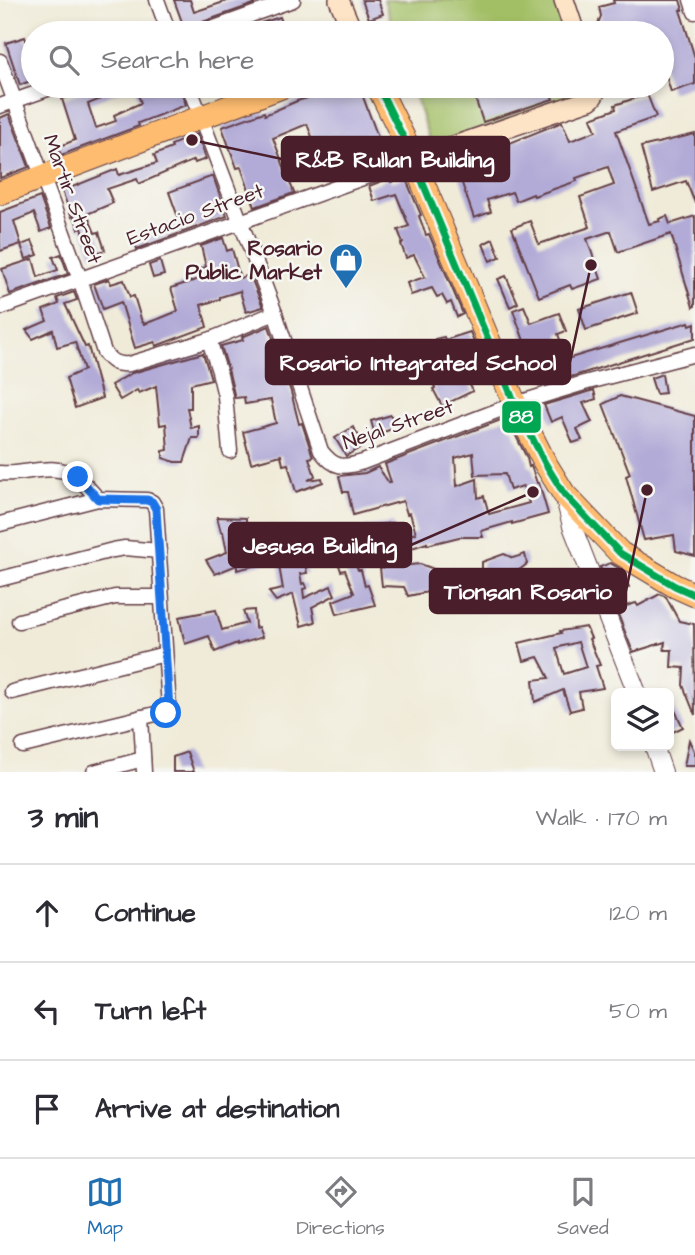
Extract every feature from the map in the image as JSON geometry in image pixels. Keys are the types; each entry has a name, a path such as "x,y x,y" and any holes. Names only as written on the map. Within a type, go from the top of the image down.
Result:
{"highway":[{"path":"0,193 252,98"},
{"path":"384,98 407,145 515,404 564,494 620,553 695,595"}],"main road":[{"path":"339,0 348,21"},
{"path":"564,0 571,21"},
{"name":"Estacio Street","path":"413,160 593,98"}],"street":[{"path":"157,0 165,21"},
{"path":"234,21 293,0"},
{"path":"691,0 695,12"},
{"name":"Martir Street","path":"0,61 104,352 115,364 129,364 209,340"},
{"path":"0,106 23,98"},
{"path":"195,98 275,313 209,340 223,385 230,451"},
{"name":"Estacio Street","path":"0,308 413,160"},
{"name":"Nejal Street","path":"275,313 321,451 328,461 344,467 515,404 695,354"},
{"path":"0,473 61,470 78,477 98,499"},
{"path":"564,494 572,526 635,688"},
{"path":"0,524 98,499 147,500 152,502 156,509 169,710 166,713 23,747"},
{"path":"0,579 113,550 125,548 159,551"},
{"path":"19,621 115,597 161,597"},
{"path":"12,692 165,654"},
{"path":"94,772 144,766 141,717"},
{"path":"656,751 663,772"}],"green space":[{"path":"384,0 558,0 565,21 391,21"},
{"path":"416,98 577,98 431,145"}],"building":[{"path":"174,0 190,0 194,12 230,0 253,0 254,4 206,21 182,21"},
{"path":"362,0 378,0 383,14 369,19"},
{"path":"613,0 680,0 683,10 680,10 695,58 695,84 674,91 674,21 599,21 599,7 614,3"},
{"path":"21,38 20,85 6,43"},
{"path":"103,98 88,104 96,128 116,121 114,115 141,103 139,98 184,98 186,105 61,155 58,147 75,140 62,99"},
{"path":"307,98 363,98 386,159 329,180 307,124 273,138 294,193 255,207 241,167 237,168 222,127 264,112 265,115"},
{"path":"475,98 553,99 483,122"},
{"path":"635,98 649,98 656,117 616,131 649,224 667,216 670,224 695,216 693,307 671,234 618,252 611,231 587,239 601,279 572,289 570,285 539,297 512,228 530,221 539,244 590,227 580,197 614,185 608,167 576,178 577,181 516,201 512,192 487,200 491,212 474,218 457,169 451,171 448,161 494,145 495,149 562,122 570,141 596,131 591,118 616,109 615,105"},
{"path":"9,114 29,167 0,178 0,118"},
{"path":"197,134 206,159 195,163 194,160 139,184 137,179 107,189 113,203 87,214 95,233 99,232 105,250 91,255 82,228 79,229 74,216 72,217 62,191 117,169 119,175 157,163 154,155"},
{"path":"695,134 695,203 686,181 653,192 641,147"},
{"path":"213,176 227,216 137,249 133,237 179,220 169,192"},
{"path":"405,177 421,215 419,216 426,235 429,234 463,314 457,317 451,302 447,304 442,295 437,297 432,288 411,295 407,283 425,277 414,255 406,258 401,244 403,243 398,230 409,226 396,194 374,201 369,186 390,178 391,182"},
{"path":"40,197 51,228 41,232 34,213 14,221 21,244 0,251 0,212"},
{"path":"223,238 227,251 232,249 240,278 250,275 263,307 246,312 240,291 220,297 201,305 207,327 156,346 155,342 135,348 121,302 103,309 94,284 109,279 111,284 124,280 130,297 134,296 142,322 144,324 161,318 178,311 171,288 202,278 199,269 206,267 201,246"},
{"path":"493,239 500,257 490,261 483,244"},
{"path":"32,241 38,255 26,259 21,245"},
{"path":"61,254 68,274 10,294 2,269 33,259 38,277 58,270 53,257"},
{"path":"160,261 164,275 153,278 149,265"},
{"path":"506,276 518,303 510,307 498,279"},
{"path":"74,292 77,300 65,304 85,347 88,346 102,398 75,408 66,378 84,370 75,342 57,347 53,330 33,339 26,330 47,321 43,310 59,304 57,298"},
{"path":"631,292 638,313 586,330 579,309"},
{"path":"524,306 531,323 559,313 566,331 558,334 567,359 689,322 690,325 695,323 695,338 558,381 553,367 542,371 539,363 533,366 513,310"},
{"path":"269,326 299,424 302,423 313,457 309,458 315,476 308,480 322,478 323,482 296,492 288,464 283,465 281,455 251,463 243,432 276,423 271,400 245,404 244,397 235,398 221,346 243,340 242,337"},
{"path":"470,332 474,342 466,345 467,348 438,355 435,339 444,337 445,340"},
{"path":"203,353 211,379 191,384 191,408 187,408 191,428 199,426 199,438 192,438 184,462 175,462 163,458 163,451 168,450 166,424 160,425 156,386 139,393 137,390 120,400 111,385 132,373"},
{"path":"444,363 451,380 464,373 473,391 442,406 433,389 435,388 428,369"},
{"path":"662,374 665,393 656,394 651,378"},
{"path":"594,390 596,399 583,403 592,422 577,429 582,440 573,443 562,417 551,422 544,405"},
{"path":"620,396 695,416 695,556 676,551 674,535 644,540 626,476 630,474 603,404"},
{"path":"391,415 395,428 375,435 371,421"},
{"path":"506,418 539,483 548,514 481,531 483,537 459,537 427,543 397,553 394,542 368,542 365,527 393,523 396,539 416,533 403,501 353,515 348,492 343,492 339,476 365,473 378,467 389,483 391,482 385,464","holes":["473,453 475,475 505,474 510,490 523,486 529,503 489,514 484,496 478,498 477,479 457,486 455,458"]},
{"path":"353,427 365,445 346,456 335,438"},
{"path":"217,517 246,518 246,531 276,525 279,542 293,539 295,546 317,537 323,551 304,559 307,573 300,574 302,584 305,583 307,588 303,589 304,598 331,586 335,595 312,607 315,622 301,626 293,594 276,601 269,592 283,589 278,560 237,570 237,565 215,574 206,560 227,552"},
{"path":"350,550 375,605 337,614 333,601 354,593 345,570 341,571 335,553"},
{"path":"504,554 513,558 525,554 527,564 514,574 514,583 494,597 482,581 482,562"},
{"path":"610,563 622,570 629,587 611,594 600,567"},
{"path":"420,564 437,570 439,583 432,591 408,596 404,587 382,586 380,568"},
{"path":"660,594 666,597 679,621 694,624 695,715 683,685 684,668 671,667 672,650 664,650 665,642 633,652 616,609 636,603 638,606"},
{"path":"216,610 222,630 247,623 243,611 254,610 255,628 258,627 262,637 215,652 209,636 185,644 179,617"},
{"path":"586,627 600,665 596,666 603,688 579,692 582,708 570,711 563,690 535,702 533,680 549,678 538,657 524,661 519,643 561,633 560,631","holes":["578,642 586,667 564,674 556,648"]},
{"path":"674,708 683,727 674,732"},
{"path":"689,740 695,753 695,766 684,766"},
{"path":"187,752 194,772 173,772 173,757"}],"transit line":[{"name":"88","path":"384,98 407,145 515,404 564,494 620,553 695,595"}],"place":[{"name":"R&B Rullan Building","path":"192,140"},
{"name":"Rosario Integrated School","path":"591,265"},
{"name":"Rosario Public Market","path":"346,290"},
{"name":"Tionsan Rosario","path":"647,490"},
{"name":"Jesusa Building","path":"533,492"}],"route":[{"path":"78,477 98,499 147,500 152,502 156,509 169,708 166,713"}]}
